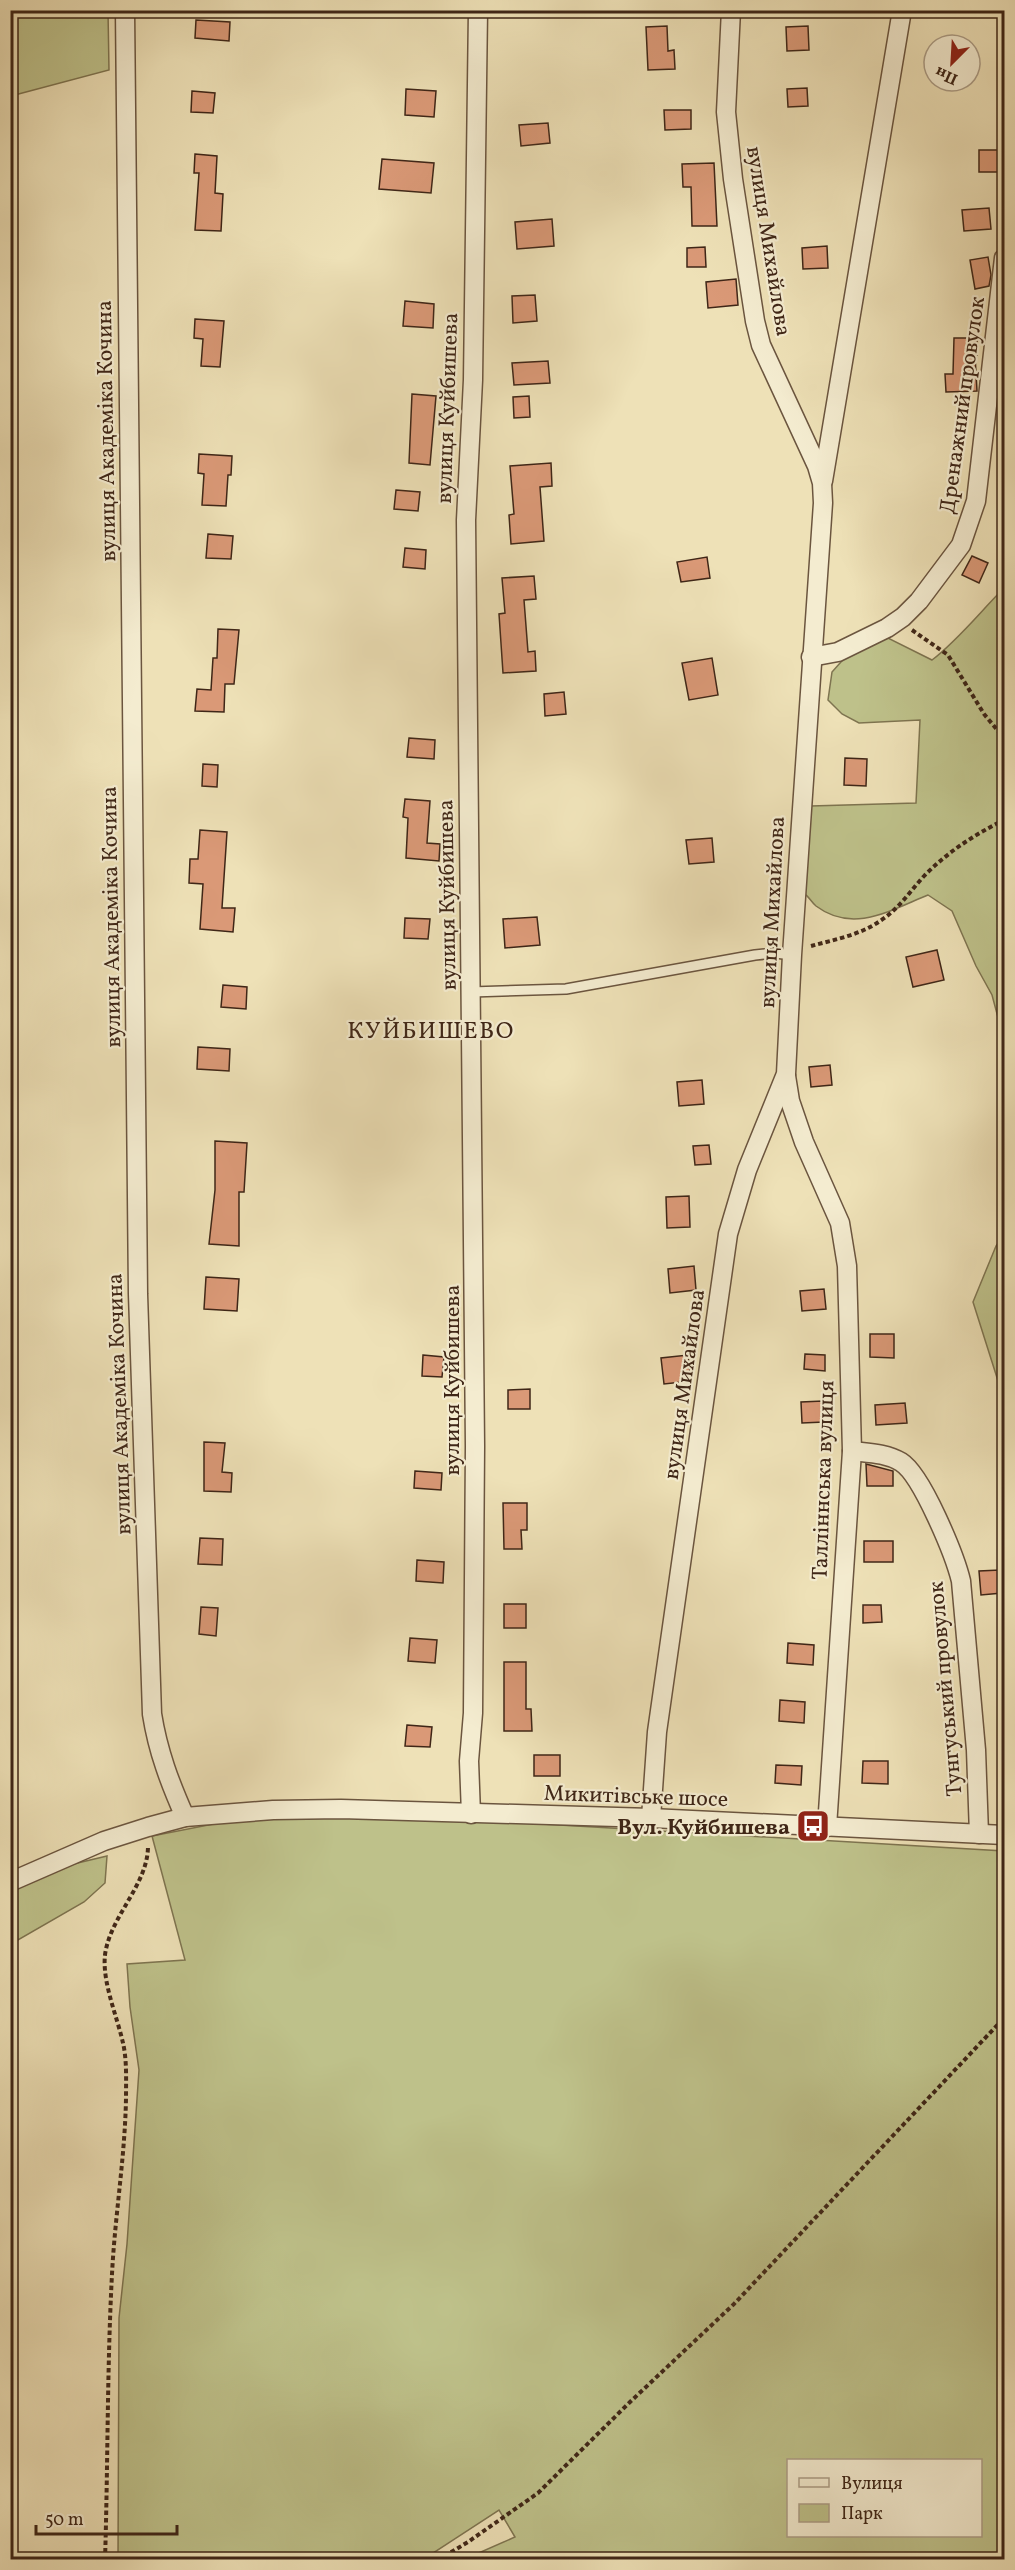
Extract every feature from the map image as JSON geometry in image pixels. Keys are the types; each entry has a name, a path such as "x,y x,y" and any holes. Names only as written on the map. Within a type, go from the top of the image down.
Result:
{"street":[{"name":"вулиця Академіка Кочина","path":"125,10 138,1294 152,1714 163,1768 185,1817"},
{"name":"вулиця Куйбишева","path":"471,1814 469,1761 473,1713 475,1458 466,520 473,368 477,10"},
{"name":"вулиця Михайлова","path":"651,1818 657,1732 728,1234 747,1170 786,1074 811,657 823,503 822,483 805,439 761,345 755,321 733,179 726,112 730,10"},
{"path":"822,483 902,10"},
{"name":"Дренажний провулок","path":"811,657 838,652 895,622 919,601 961,545 976,501 1005,258"},
{"name":"Талліннська вулиця","path":"786,1074 790,1101 804,1142 840,1223 845,1243 852,1450 826,1827"},
{"name":"Тунгуський провулок","path":"852,1450 888,1456 903,1464 918,1483 956,1561 961,1581 976,1750 979,1834"},
{"name":"Микитівське шосе","path":"10,1882 104,1841 185,1817 307,1810 651,1818 1005,1835"}],"lane":[{"path":"471,992 566,989 755,955 792,953"}],"path":[{"path":"895,622 916,631 948,655 984,714 1005,738"},
{"path":"792,953 880,921 902,903 923,876 950,851 978,833 1005,820"},
{"path":"105,2559 107,2362 114,2242 124,2152 126,2095 124,2046 110,1995 105,1955 114,1928 139,1879 148,1854 148,1827"},
{"path":"438,2559 468,2542 538,2493 734,2304 1005,2018"}],"green space":[{"path":"11,10 108,11 109,70 11,96"},
{"path":"1004,588 1004,1040 992,995 976,966 952,911 928,895 872,917 844,918 830,914 816,906 803,893 811,806 916,803 920,720 859,723 842,714 828,700 832,672 849,653 888,638 932,660 960,635"},
{"path":"1004,1234 1004,1387 999,1384 973,1302 996,1246"},
{"path":"342,1815 473,1820 1004,1851 1004,2559 465,2559 515,2537 499,2510 424,2559 118,2560 119,2318 127,2244 139,2070 130,2007 127,1964 185,1960 152,1836 244,1818"},
{"path":"107,1856 105,1883 84,1902 11,1944 10,1891 65,1866"}],"building":[{"path":"196,20 230,22 229,41 195,38"},
{"path":"667,26 668,51 674,50 675,69 648,70 646,27"},
{"path":"808,26 809,50 787,51 786,27"},
{"path":"807,88 808,106 788,107 787,89"},
{"path":"406,89 436,91 434,117 405,115"},
{"path":"192,91 215,93 213,113 191,112"},
{"path":"664,110 691,110 691,129 665,130"},
{"path":"548,123 550,143 521,146 519,125"},
{"path":"979,150 1002,150 1002,172 979,172"},
{"path":"195,154 217,156 215,193 223,194 221,231 195,230 199,173 194,173"},
{"path":"382,159 434,163 431,193 379,189"},
{"path":"714,163 717,226 692,226 691,187 683,187 682,164"},
{"path":"989,208 991,229 964,231 962,210"},
{"path":"552,219 554,246 517,249 515,222"},
{"path":"827,246 828,268 803,269 802,248"},
{"path":"705,247 706,267 687,267 687,248"},
{"path":"988,257 991,275 989,286 975,289 970,260"},
{"path":"736,279 738,305 708,308 706,282"},
{"path":"535,295 537,321 513,323 512,296"},
{"path":"405,301 434,304 433,328 403,326"},
{"path":"195,319 224,321 220,367 201,366 203,339 194,338"},
{"path":"954,338 977,338 977,355 975,355 977,391 946,392 945,374 953,374"},
{"path":"548,361 550,383 514,385 512,363"},
{"path":"412,394 436,396 430,465 409,463"},
{"path":"529,396 530,417 514,418 513,397"},
{"path":"199,454 232,456 226,506 202,505 204,474 198,473"},
{"path":"551,463 552,486 540,487 544,541 511,544 509,515 514,514 510,466"},
{"path":"396,490 420,492 418,511 394,509"},
{"path":"208,534 233,536 231,559 206,558"},
{"path":"405,548 426,550 425,569 403,567"},
{"path":"972,556 988,563 979,583 962,575"},
{"path":"707,557 710,578 681,582 677,562"},
{"path":"534,576 536,599 524,600 528,652 535,651 536,671 503,673 499,614 505,613 502,578"},
{"path":"218,629 239,630 234,684 225,684 224,712 195,711 197,689 211,690 213,658 217,658"},
{"path":"712,658 718,695 689,700 682,663"},
{"path":"564,692 566,714 545,716 544,694"},
{"path":"409,738 435,740 434,759 407,757"},
{"path":"845,758 867,759 866,786 844,785"},
{"path":"203,764 218,765 217,787 202,786"},
{"path":"405,799 430,801 427,843 440,844 439,861 406,858 408,818 403,817"},
{"path":"200,830 227,832 222,908 235,908 233,932 200,929 203,884 189,883 190,859 198,859"},
{"path":"712,838 714,862 689,864 686,840"},
{"path":"537,917 540,945 505,948 503,919"},
{"path":"405,918 430,919 428,939 404,938"},
{"path":"937,950 944,980 913,987 906,957"},
{"path":"223,985 247,987 246,1009 221,1007"},
{"path":"198,1047 230,1049 229,1071 197,1069"},
{"path":"830,1065 832,1085 811,1087 809,1067"},
{"path":"702,1080 704,1104 679,1106 677,1082"},
{"path":"215,1141 247,1143 244,1192 239,1192 239,1246 209,1244 215,1190"},
{"path":"709,1145 711,1164 695,1165 693,1146"},
{"path":"689,1196 690,1227 667,1228 666,1197"},
{"path":"694,1266 696,1290 670,1293 668,1269"},
{"path":"206,1277 239,1279 237,1311 204,1309"},
{"path":"824,1289 826,1309 802,1311 800,1291"},
{"path":"870,1334 894,1334 894,1358 870,1357"},
{"path":"805,1354 825,1355 825,1371 804,1369"},
{"path":"423,1355 444,1357 442,1377 422,1376"},
{"path":"688,1355 691,1381 664,1384 661,1358"},
{"path":"530,1389 530,1409 508,1409 508,1390"},
{"path":"823,1401 824,1422 802,1423 801,1402"},
{"path":"905,1403 907,1423 876,1425 875,1405"},
{"path":"204,1442 225,1443 222,1472 232,1473 231,1492 204,1491"},
{"path":"866,1464 893,1471 893,1486 867,1486"},
{"path":"415,1471 442,1473 441,1490 414,1488"},
{"path":"503,1503 527,1503 527,1530 521,1530 522,1549 504,1549"},
{"path":"200,1538 223,1539 222,1565 198,1564"},
{"path":"864,1541 893,1541 893,1562 864,1562"},
{"path":"417,1560 444,1562 443,1583 416,1581"},
{"path":"1000,1570 1002,1593 981,1595 979,1571"},
{"path":"504,1604 526,1604 526,1628 504,1628"},
{"path":"863,1605 881,1605 882,1622 863,1623"},
{"path":"201,1607 218,1608 216,1636 199,1634"},
{"path":"410,1638 437,1640 435,1663 408,1661"},
{"path":"788,1643 814,1645 813,1665 787,1663"},
{"path":"504,1662 526,1662 526,1709 531,1709 532,1731 504,1731"},
{"path":"780,1700 805,1702 804,1723 779,1721"},
{"path":"407,1725 432,1727 430,1747 405,1746"},
{"path":"534,1755 560,1755 560,1776 534,1776"},
{"path":"863,1761 888,1761 888,1784 862,1783"},
{"path":"776,1765 802,1766 801,1785 775,1783"}],"place":[{"name":"Вул. Куйбишева","path":"813,1826"}],"district":[{"name":"КУЙБИШЕВО","path":"431,1030"}]}
